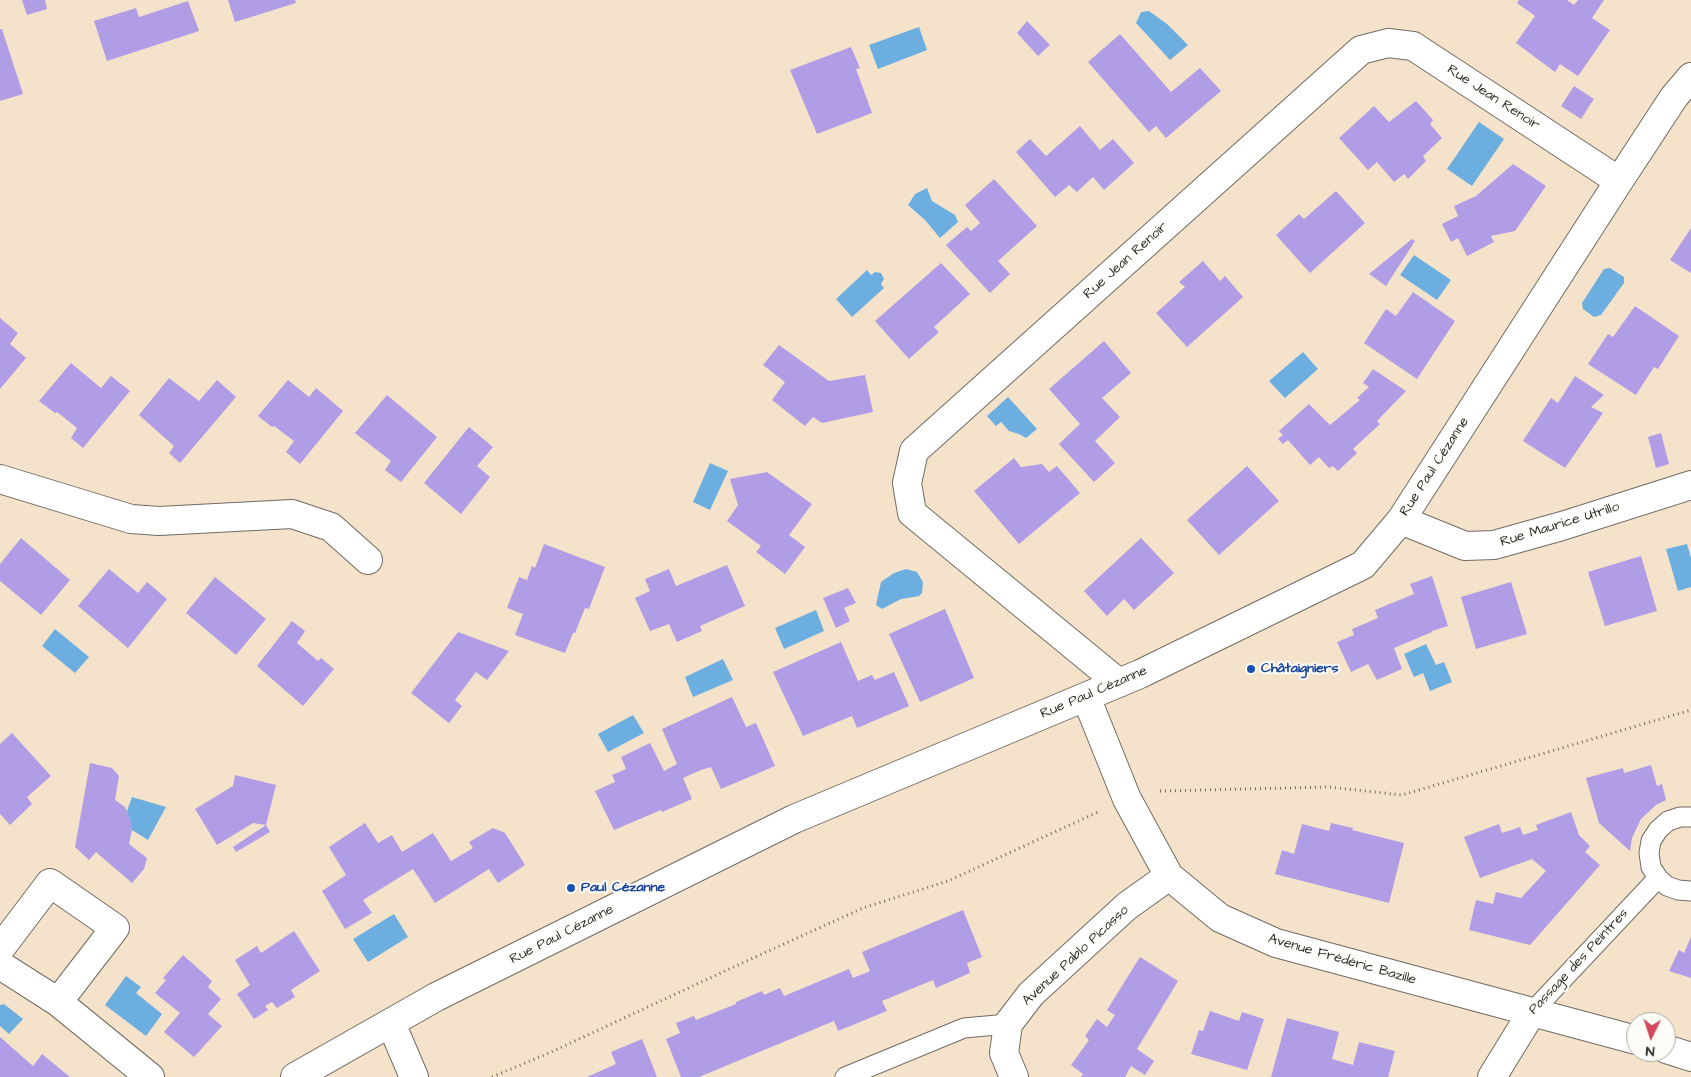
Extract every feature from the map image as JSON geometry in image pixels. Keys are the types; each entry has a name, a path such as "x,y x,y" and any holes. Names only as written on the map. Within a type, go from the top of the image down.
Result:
{"street":[{"name":"Rue Jean Renoir","path":"1119,683 912,514 907,483 914,451 1361,50 1388,43 1413,46 1619,181"},
{"name":"Rue Paul Cézanne","path":"295,1077 445,993 794,819 1119,683 1363,565 1401,520 1619,181 1674,97 1691,76"},
{"path":"0,479 131,519 159,521 292,514 331,527 368,560"},
{"name":"Rue Maurice Utrillo","path":"1401,520 1465,546 1494,545 1562,526 1691,485"},
{"name":"Avenue Frédéric Bazille","path":"1086,697 1127,799 1169,876 1220,918 1276,943 1626,1037"},
{"name":"Avenue Pablo Picasso","path":"1014,1077 1004,1053 1008,1024 1031,994 1128,906 1169,876"},
{"path":"0,949 50,882 115,928 58,1002"},
{"path":"0,965 58,1002 150,1077"},
{"name":"Passage des Peintres","path":"1492,1077 1532,1012"},
{"path":"391,1023 414,1077"},
{"path":"1676,1052 1691,1057"}],"lane":[{"path":"1691,817 1680,816 1668,821 1658,830 1652,841 1649,853 1651,866 1658,878 1667,886 1678,890 1691,891"},
{"name":"Passage des Peintres","path":"1532,1012 1658,878"},
{"path":"845,1077 964,1028 1008,1024"}],"path":[{"path":"1156,792 1329,787 1402,795 1691,710"},
{"path":"492,1077 549,1053 863,908 948,881 1099,812"}],"water":[{"path":"1149,11 1167,24 1188,45 1170,60 1136,23 1141,12"},
{"path":"919,27 927,50 878,69 869,45"},
{"path":"1479,122 1504,139 1472,186 1447,169"},
{"path":"927,188 932,201 955,215 958,222 940,238 925,220 908,205 915,194"},
{"path":"1414,255 1451,280 1437,300 1400,275"},
{"path":"1610,268 1624,277 1624,283 1601,315 1594,317 1583,309 1582,303 1604,269"},
{"path":"867,270 871,275 875,272 881,273 884,279 881,284 884,288 852,317 836,299"},
{"path":"1303,352 1318,369 1285,398 1269,381"},
{"path":"1008,397 1037,429 1026,438 1009,431 1001,422 996,426 987,416"},
{"path":"710,463 728,471 710,510 693,502"},
{"path":"1687,544 1691,558 1691,587 1678,591 1666,549"},
{"path":"906,569 917,572 923,582 922,593 919,596 901,599 882,609 876,605 881,582 894,573"},
{"path":"816,610 824,631 784,649 775,628"},
{"path":"55,629 89,657 75,673 42,646"},
{"path":"1426,644 1436,665 1444,662 1452,682 1430,691 1423,673 1414,677 1404,654"},
{"path":"723,659 733,680 693,697 685,677"},
{"path":"633,715 644,733 608,752 598,734"},
{"path":"132,797 166,807 148,840 132,830 127,811"},
{"path":"394,914 408,937 368,962 353,939"},
{"path":"126,976 141,987 136,993 162,1014 146,1036 105,1005"},
{"path":"4,1004 23,1019 9,1034 0,1026 0,1005"}],"building":[{"path":"22,0 45,0 47,9 27,15"},
{"path":"228,0 295,0 296,3 235,22"},
{"path":"1519,0 1567,0 1574,5 1578,0 1604,0 1592,18 1610,30 1578,76 1560,64 1555,72 1516,43 1535,16 1517,3"},
{"path":"188,1 199,31 107,61 94,21 136,8 139,17"},
{"path":"1027,21 1050,45 1038,56 1017,33"},
{"path":"0,29 2,29 23,94 0,101"},
{"path":"1120,34 1171,92 1200,68 1221,91 1166,138 1156,126 1149,132 1088,62"},
{"path":"851,47 860,68 856,69 872,113 817,134 790,70"},
{"path":"1574,86 1594,99 1581,119 1561,106"},
{"path":"1416,101 1433,120 1430,124 1442,138 1423,156 1426,161 1408,179 1404,174 1394,182 1377,162 1368,170 1339,138 1374,106 1389,122"},
{"path":"1080,126 1100,150 1113,139 1134,163 1104,190 1093,177 1077,192 1069,185 1055,197 1016,152 1030,139 1046,156"},
{"path":"1513,164 1546,186 1515,231 1491,236 1494,242 1467,256 1458,238 1451,242 1442,224 1458,216 1454,206 1476,196"},
{"path":"994,179 1037,226 998,261 1010,274 990,293 946,245 967,227 971,231 980,223 965,205"},
{"path":"1336,191 1365,223 1310,273 1276,235 1299,214 1304,219"},
{"path":"1691,228 1691,273 1670,260"},
{"path":"1412,239 1415,241 1386,286 1369,274"},
{"path":"1203,261 1220,281 1225,276 1243,297 1187,347 1156,313 1185,287 1179,282"},
{"path":"941,263 970,294 934,327 939,332 909,359 875,321"},
{"path":"1413,292 1455,321 1417,379 1364,343 1386,309 1396,316"},
{"path":"1635,306 1679,336 1658,369 1654,367 1636,395 1588,364 1608,334 1613,337"},
{"path":"0,318 18,333 10,344 26,358 0,389"},
{"path":"1104,341 1131,373 1102,398 1120,417 1095,441 1115,463 1094,482 1059,444 1080,424 1049,389"},
{"path":"779,345 829,381 865,375 873,412 822,423 813,417 805,426 772,400 785,382 763,365"},
{"path":"71,363 101,388 111,376 130,391 83,448 71,438 77,428 39,401"},
{"path":"1373,369 1406,391 1377,421 1380,424 1353,449 1357,453 1338,471 1333,466 1329,468 1319,457 1310,465 1288,440 1283,444 1278,439 1283,435 1279,431 1309,404 1330,425 1360,400 1357,398 1369,387 1363,383"},
{"path":"1575,376 1604,395 1591,407 1603,413 1565,468 1523,441 1551,398 1558,403"},
{"path":"169,378 199,401 217,380 236,397 180,463 169,453 174,446 139,415"},
{"path":"288,380 309,397 316,388 343,411 300,464 286,452 294,441 258,416"},
{"path":"387,395 437,437 401,482 385,470 391,461 355,433"},
{"path":"469,427 493,447 477,466 490,477 461,514 424,483"},
{"path":"1661,433 1669,464 1656,468 1648,437"},
{"path":"1014,458 1021,467 1042,464 1049,472 1057,466 1080,493 1019,544 974,491"},
{"path":"1247,466 1279,501 1219,555 1187,520"},
{"path":"767,472 812,504 789,535 805,547 785,574 756,552 761,546 727,521 738,505 730,479"},
{"path":"21,538 70,580 41,615 0,581 0,564"},
{"path":"1141,538 1174,573 1134,610 1124,599 1107,616 1084,591"},
{"path":"544,544 605,567 589,609 585,608 565,653 515,635 523,614 507,608 519,577 527,580 532,566 535,568"},
{"path":"1641,556 1657,611 1605,626 1588,572"},
{"path":"727,565 745,606 700,626 702,631 677,642 669,624 650,631 635,598 650,591 645,579 669,569 676,586"},
{"path":"109,569 138,593 147,582 167,599 128,648 78,606"},
{"path":"1432,576 1448,626 1394,648 1402,669 1377,680 1368,664 1351,672 1337,642 1354,635 1352,629 1378,618 1375,610 1414,594 1410,584"},
{"path":"215,577 266,619 236,655 186,613"},
{"path":"1511,582 1527,634 1476,649 1461,597"},
{"path":"848,588 856,603 844,608 850,621 836,628 823,598"},
{"path":"945,609 974,678 920,702 889,634"},
{"path":"292,621 305,631 297,643 318,661 321,658 334,669 303,706 257,666"},
{"path":"458,632 509,651 487,680 476,672 455,700 462,706 449,723 411,693"},
{"path":"841,642 858,681 872,675 875,680 894,672 909,706 857,728 852,716 803,736 773,672"},
{"path":"732,697 746,727 756,723 775,766 721,789 711,767 701,770 683,778 692,799 614,830 595,791 615,782 612,775 626,769 621,757 650,743 664,771 677,764 662,729"},
{"path":"12,733 51,776 27,797 32,804 10,825 0,814 0,744"},
{"path":"90,763 112,768 119,776 115,800 125,807 130,819 132,830 129,844 147,858 144,869 132,883 96,852 89,860 75,847"},
{"path":"1651,765 1657,786 1662,784 1666,800 1656,805 1641,819 1632,838 1630,851 1599,823 1586,778 1623,768 1624,773"},
{"path":"235,775 276,785 266,825 253,823 217,845 195,809 233,786"},
{"path":"1571,812 1579,835 1590,846 1585,852 1600,865 1530,945 1469,930 1476,900 1493,904 1496,892 1521,898 1546,871 1532,859 1480,878 1464,837 1499,824 1502,833 1520,827 1523,835 1538,830 1536,825"},
{"path":"365,823 378,843 392,835 402,852 433,833 451,861 473,848 469,842 493,828 505,833 525,865 498,883 489,869 435,903 413,869 363,900 372,913 345,929 322,891 346,875 329,847"},
{"path":"1331,823 1404,843 1389,903 1275,874 1282,850 1294,854 1302,824 1329,831"},
{"path":"266,825 270,832 236,852 233,847"},
{"path":"963,910 982,957 967,963 970,973 936,988 933,980 882,1001 887,1011 838,1031 834,1021 699,1077 681,1077 666,1039 680,1033 676,1023 694,1016 696,1020 762,991 764,995 780,988 784,996 849,969 853,978 870,971 862,952"},
{"path":"294,931 320,971 291,990 295,997 277,1008 272,1002 265,1006 268,1010 254,1019 237,994 250,985 235,960 257,946 261,953"},
{"path":"1691,937 1691,978 1669,971 1679,950 1684,953"},
{"path":"183,955 212,981 208,987 221,999 208,1014 222,1026 194,1057 164,1032 180,1013 155,993 166,980 163,978"},
{"path":"1140,957 1178,981 1137,1049 1154,1061 1145,1075 1131,1066 1125,1077 1081,1077 1083,1074 1071,1065 1089,1040 1085,1036 1097,1019 1107,1027 1115,1015 1107,1010"},
{"path":"1210,1011 1239,1021 1242,1012 1264,1019 1247,1070 1191,1054 1199,1030 1203,1031"},
{"path":"1287,1018 1339,1032 1332,1059 1353,1065 1359,1042 1395,1051 1388,1077 1271,1077"},
{"path":"0,1037 33,1066 42,1054 70,1077 0,1077"},
{"path":"642,1039 657,1077 587,1077 616,1064 611,1052"}],"place":[{"name":"Châtaigniers","path":"1251,669"},
{"name":"Paul Cézanne","path":"571,888"}]}
